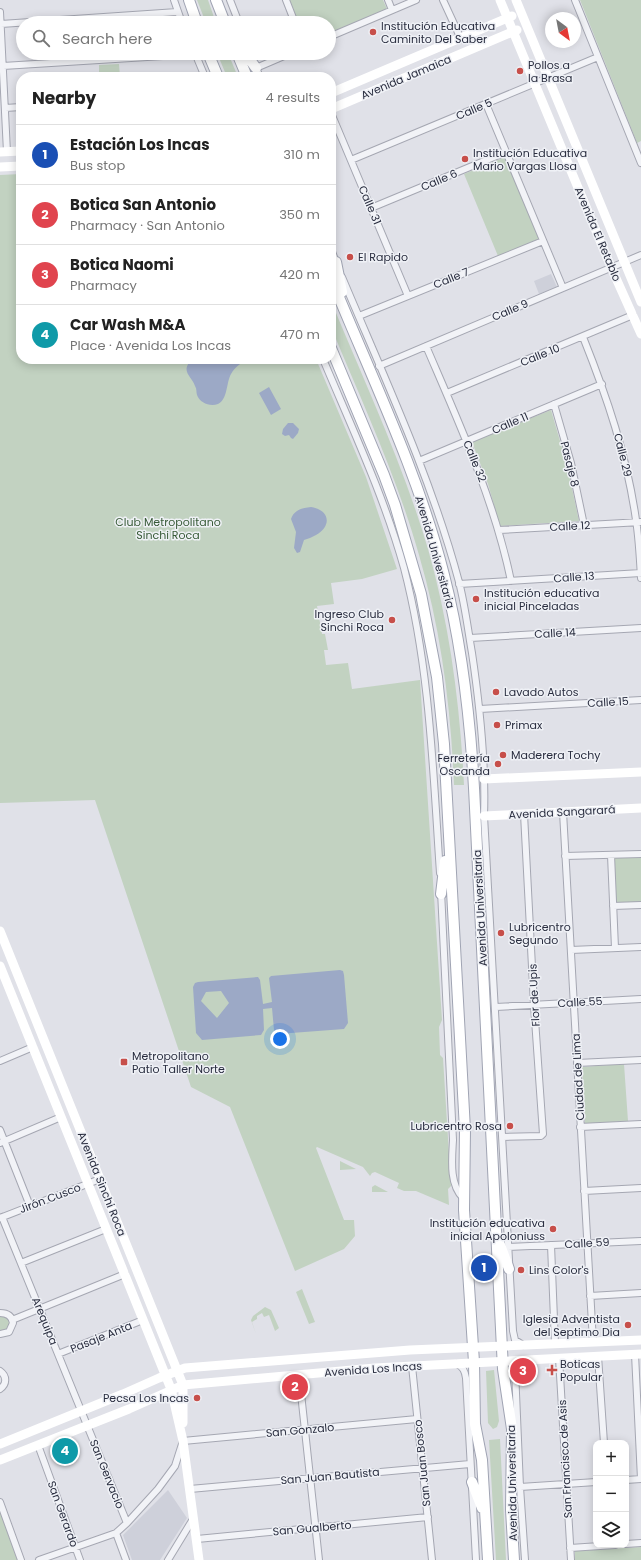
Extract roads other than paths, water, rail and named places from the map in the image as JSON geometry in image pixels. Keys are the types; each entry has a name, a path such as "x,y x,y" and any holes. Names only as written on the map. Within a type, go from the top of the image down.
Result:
{"main road":[{"path":"216,0 222,16"},
{"name":"Avenida El Retablo","path":"500,0 611,268 641,334"},
{"name":"Avenida El Retablo","path":"516,0 641,302"},
{"path":"189,1 190,16"},
{"path":"189,1 194,16"},
{"name":"Avenida Jamaica","path":"336,91 521,13"},
{"name":"Avenida Jamaica","path":"336,107 526,26"},
{"path":"211,60 216,72"},
{"path":"240,60 245,72"},
{"path":"250,60 258,72"},
{"path":"336,92 346,103"},
{"path":"4,152 16,151"},
{"path":"0,167 16,166"},
{"path":"336,262 345,312"},
{"name":"Avenida Universitaria","path":"336,290 411,470 429,522 444,575 461,657 467,700 472,758 491,1118 495,1231 504,1380 512,1429 512,1510 514,1560"},
{"path":"336,360 392,498 421,594 437,677 444,744 465,1130 463,1198 474,1362 475,1424 482,1460 488,1560"},
{"path":"484,779 641,772"},
{"name":"Avenida Sangarará","path":"484,816 641,808"},
{"path":"441,894 449,844"},
{"name":"Avenida Sinchi Roca","path":"0,931 183,1385 183,1441"},
{"name":"Avenida Sinchi Roca","path":"0,966 3,983 33,1047 171,1389 183,1441 199,1560"},
{"path":"495,1231 509,1269"},
{"name":"Avenida Los Incas","path":"0,1444 185,1368 374,1353 641,1340"},
{"path":"601,1356 605,1342"},
{"path":"374,1353 375,1368"},
{"name":"Avenida Los Incas","path":"0,1460 183,1385 375,1368 638,1354"},
{"path":"512,1510 519,1453"},
{"path":"472,1482 486,1518"}],"street":[{"path":"174,0 179,16"},
{"path":"230,0 236,16"},
{"path":"286,0 292,16"},
{"path":"388,0 392,10"},
{"path":"336,34 416,0"},
{"path":"443,0 461,39"},
{"path":"575,0 641,163"},
{"path":"0,12 5,108 4,152"},
{"path":"119,16 178,12"},
{"path":"1,24 16,23"},
{"name":"Calle 5","path":"351,160 598,57"},
{"path":"3,66 92,60"},
{"path":"198,60 203,72"},
{"path":"253,60 258,72 279,60"},
{"path":"486,104 563,288"},
{"path":"5,108 16,107"},
{"name":"Calle 31","path":"336,125 408,296"},
{"path":"635,147 641,144"},
{"name":"Calle 6","path":"371,208 506,152"},
{"name":"Calle 7","path":"359,316 543,240"},
{"name":"Calle 9","path":"379,366 641,255"},
{"name":"Avenida Universitaria","path":"336,262 419,461 445,535 459,584 470,638 480,709 484,779 484,816 514,1337 518,1342 524,1345"},
{"name":"Calle 10","path":"447,393 583,337 632,315"},
{"name":"Calle 29","path":"583,337 602,384 622,448 639,522 641,578"},
{"name":"Calle 32","path":"426,346 484,483 499,530 511,581"},
{"path":"325,364 384,507 403,567 418,627 426,679 433,752 453,1140 452,1163 455,1187 463,1198"},
{"name":"Calle 11","path":"419,461 602,384"},
{"name":"Pasaje 8","path":"554,404 571,463 584,525"},
{"name":"Calle 12","path":"499,530 639,522"},
{"name":"Calle 13","path":"459,584 641,573"},
{"name":"Calle 14","path":"470,638 641,628"},
{"name":"Calle 15","path":"480,709 641,700"},
{"name":"Ciudad de Lima","path":"563,812 592,1342"},
{"name":"Flor de Upis","path":"503,1137 541,1136 543,1134 534,1005 524,814"},
{"path":"565,856 641,854"},
{"path":"611,855 615,948"},
{"path":"613,906 641,905"},
{"path":"571,950 641,947"},
{"name":"Calle 55","path":"496,1007 641,999"},
{"path":"0,1061 33,1047"},
{"path":"577,1063 641,1060"},
{"path":"2,1142 61,1117"},
{"path":"580,1127 641,1124"},
{"path":"0,1130 2,1142 30,1206"},
{"name":"Jirón Cusco","path":"1,1217 100,1179"},
{"path":"584,1191 641,1188"},
{"name":"Arequipa","path":"1,1217 88,1425"},
{"path":"21,1263 106,1229"},
{"name":"Calle 59","path":"508,1247 641,1241"},
{"path":"551,1245 555,1344"},
{"path":"12,1320 125,1274"},
{"path":"590,1296 641,1293"},
{"path":"0,1314 8,1314 13,1323 12,1329 6,1333 0,1334"},
{"name":"Pasaje Anta","path":"58,1354 143,1320"},
{"path":"629,1480 641,1479 638,1354"},
{"path":"601,1356 604,1440"},
{"name":"San Francisco de Asis","path":"559,1358 571,1560"},
{"name":"Avenida Universitaria","path":"525,1560 520,1487 516,1370 520,1362 526,1360"},
{"path":"456,1363 461,1366 466,1376 476,1560"},
{"name":"San Juan Bosco","path":"412,1366 432,1560"},
{"path":"0,1371 3,1373 6,1380 4,1386 0,1389"},
{"path":"299,1375 319,1560"},
{"name":"San Gonzalo","path":"183,1441 417,1420"},
{"name":"San Gervacio","path":"88,1425 127,1523"},
{"path":"39,1560 116,1533 158,1489 174,1466 183,1441"},
{"name":"San Gerardo","path":"38,1445 80,1560"},
{"name":"San Juan Bautista","path":"190,1489 470,1464"},
{"path":"520,1487 593,1482"},
{"path":"0,1502 21,1560"},
{"name":"San Gualberto","path":"196,1539 428,1517"},
{"path":"168,1560 194,1518"},
{"path":"116,1533 126,1560"},
{"path":"629,1544 641,1543"},
{"path":"570,1548 593,1546"}],"water":[{"path":"188,364 240,364 236,367 229,378 224,398 221,402 215,405 209,405 198,398 196,387 188,373 187,367"},
{"path":"269,387 281,409 271,415 259,393"},
{"path":"288,423 293,423 299,429 298,433 293,439 289,435 285,436 282,434 283,429"},
{"path":"311,507 322,511 325,515 327,519 325,527 316,535 304,540 300,552 297,553 294,548 296,532 291,519 294,513 299,510"},
{"path":"340,970 343,971 348,1023 344,1029 278,1034 274,1030 272,1008 263,1009 264,1030 261,1035 202,1040 196,1033 193,987 195,983 258,977 260,980 263,1004 272,1002 269,978 271,976","holes":["221,991 229,1003 217,1018 201,1001 206,992"]}],"place":[{"name":"Institución Educativa Caminito Del Saber","path":"373,32"},
{"name":"Pollos a la Brasa","path":"520,71"},
{"name":"Institución Educativa Mario Vargas Llosa","path":"465,159"},
{"name":"El Rapido","path":"350,257"},
{"name":"Institución educativa inicial Pinceladas","path":"476,599"},
{"name":"Ingreso Club Sinchi Roca","path":"392,620"},
{"name":"Lavado Autos","path":"496,692"},
{"name":"Primax","path":"497,725"},
{"name":"Maderera Tochy","path":"503,755"},
{"name":"Ferretería Oscanda","path":"498,764"},
{"name":"Lubricentro Segundo","path":"501,933"},
{"name":"Metropolitano Patio Taller Norte","path":"124,1062"},
{"name":"Lubricentro Rosa","path":"510,1126"},
{"name":"Institución educativa inicial Apoloniuss","path":"553,1229"},
{"name":"Estación Los Incas","path":"484,1268"},
{"name":"Lins Color's","path":"521,1270"},
{"name":"Iglesia Adventista del Septimo Dia","path":"628,1325"},
{"name":"Boticas Popular","path":"552,1370"},
{"name":"Botica Naomi","path":"523,1371"},
{"name":"Botica San Antonio","path":"295,1387"},
{"name":"Pecsa Los Incas","path":"197,1398"},
{"name":"Car Wash M&A","path":"65,1451"}],"park label":[{"name":"Club Metropolitano Sinchi Roca","path":"168,528"}]}
